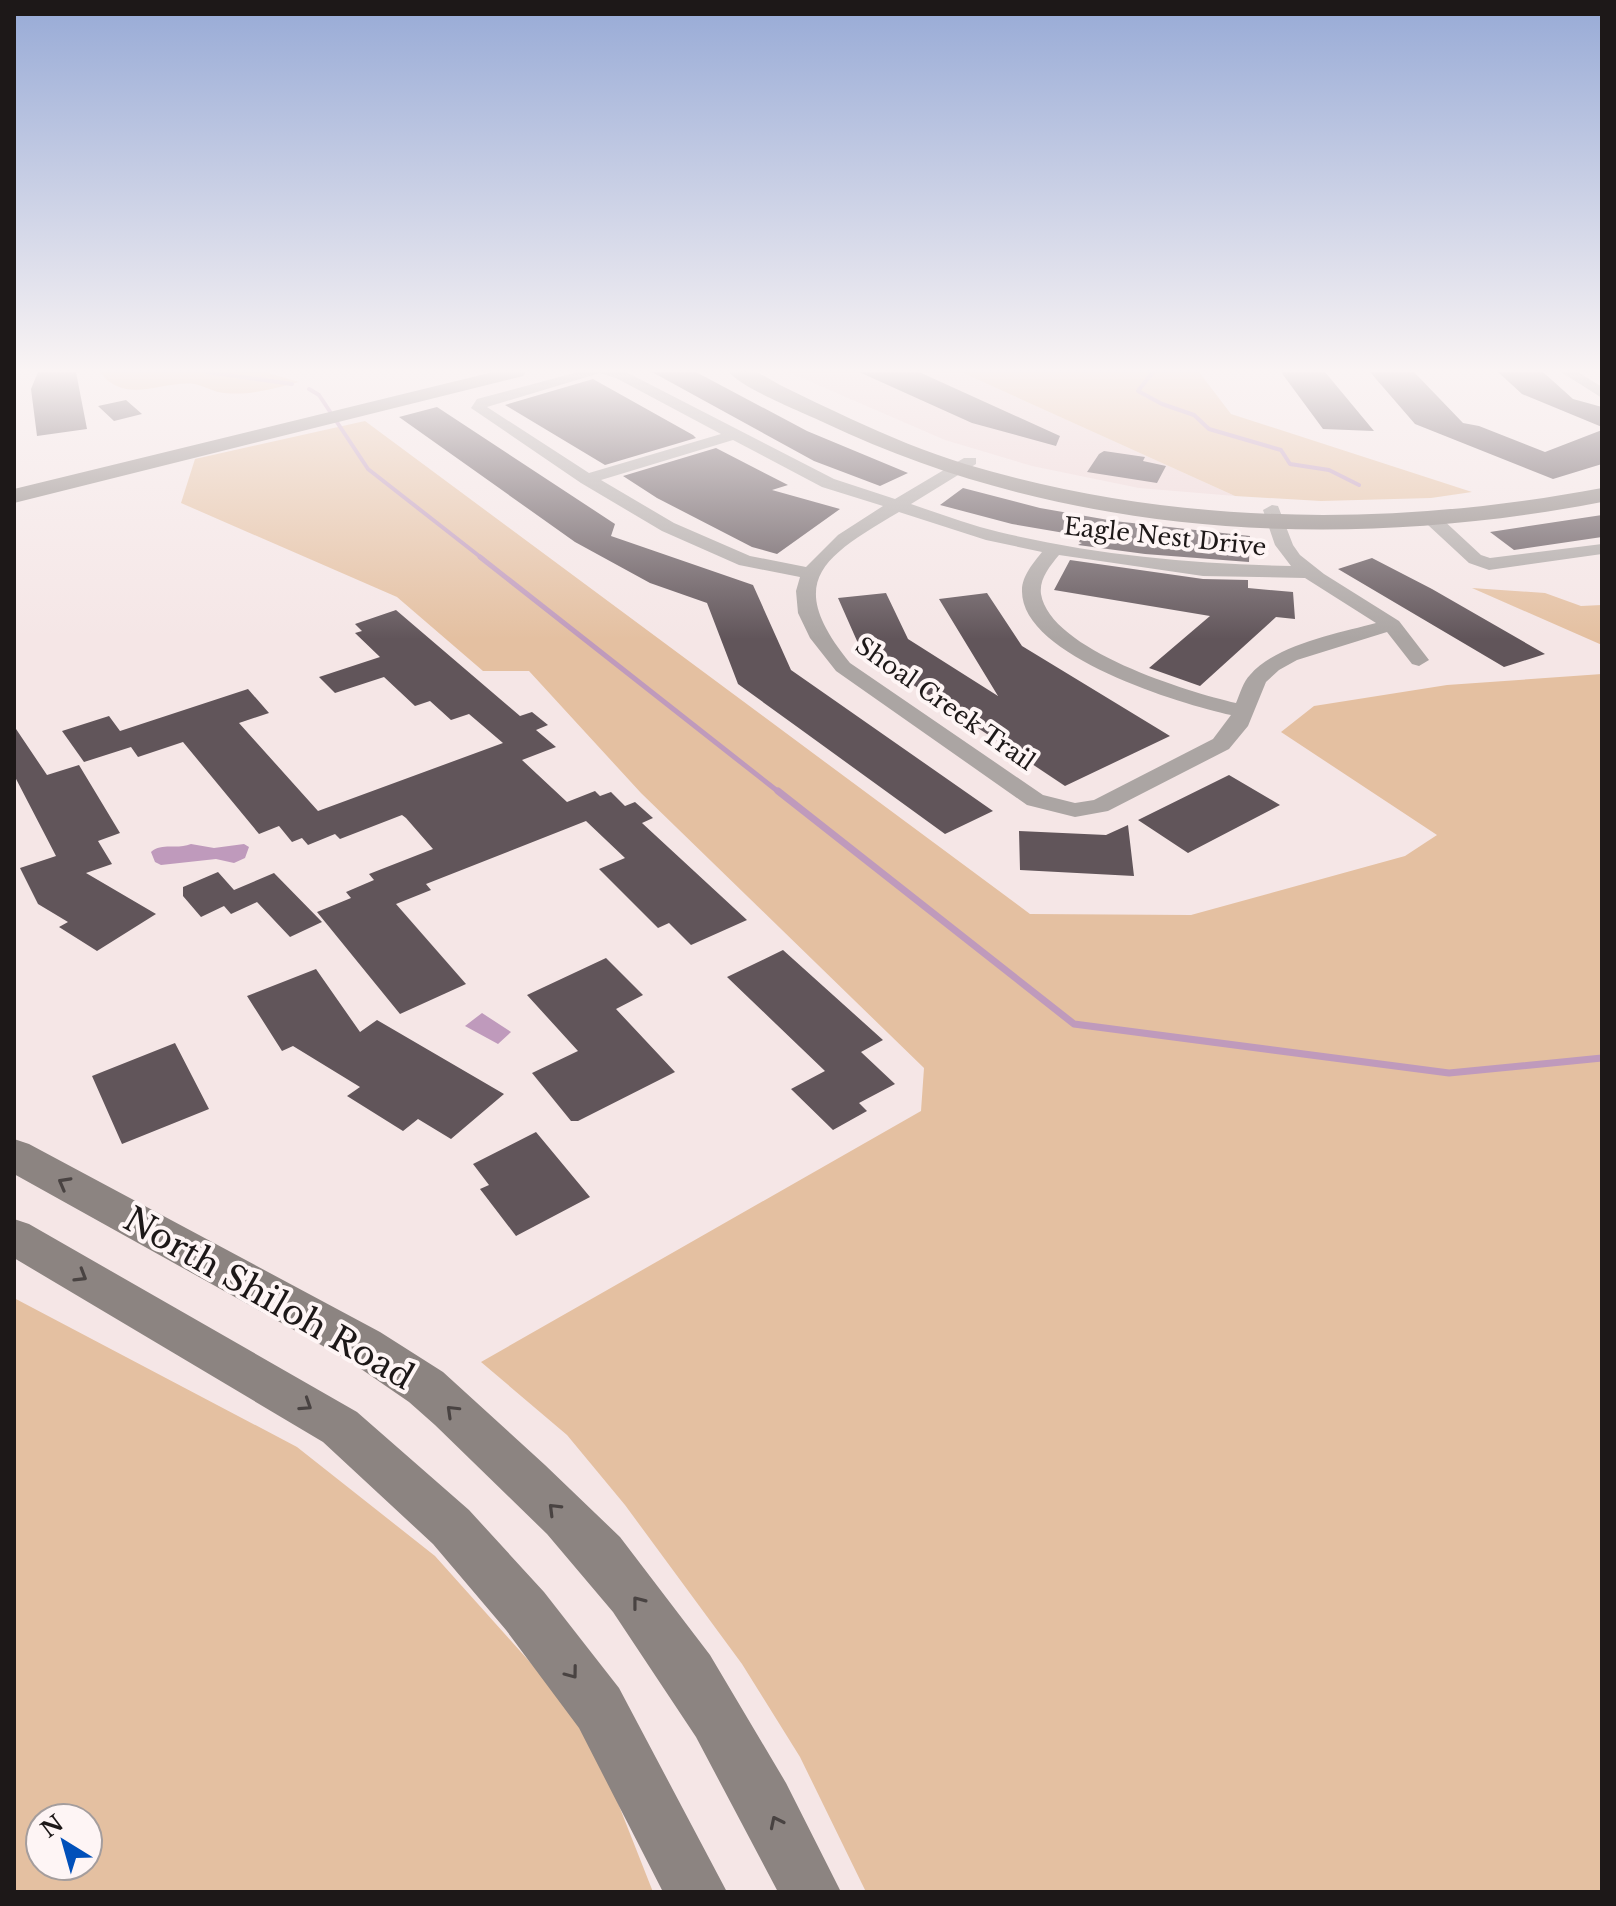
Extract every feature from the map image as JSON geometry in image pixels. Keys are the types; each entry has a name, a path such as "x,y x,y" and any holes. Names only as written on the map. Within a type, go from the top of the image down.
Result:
{"main road":[{"path":"14,480 115,461"},
{"path":"14,496 135,461"},
{"path":"952,461 1066,497 1158,511 1434,521 1526,511 1602,495"},
{"path":"955,461 964,465"},
{"path":"1274,516 1469,506 1602,480"},
{"name":"North Shiloh Road","path":"14,1155 364,1346 426,1387 600,1554 649,1617 728,1737 771,1812 810,1892"},
{"path":"14,1236 340,1427 451,1527 525,1611 599,1708 696,1892"}],"street":[{"path":"560,461 668,527 718,551 745,561 811,573 821,557 847,535 964,465"},
{"path":"587,479 647,461"},
{"name":"Eagle Nest Drive","path":"784,461 828,483 992,536 1054,549 1203,570 1308,572"},
{"path":"1274,516 1284,545 1308,572 1392,625 1419,660"},
{"path":"1434,521 1475,559 1489,564 1602,549"},
{"path":"1054,549 1033,580 1031,592 1037,611 1062,636 1141,682 1243,711 1257,679 1272,666 1332,642 1392,625"},
{"name":"Shoal Creek Trail","path":"811,573 807,585 806,615 820,643 843,667 1035,800 1075,810 1100,806 1201,757 1221,744 1237,726 1243,711"}],"shaded area":[{"path":"194,461 419,461 1030,914 1191,915 1405,856 1437,835 1281,732 1314,706 1447,685 1602,674 1602,1892 866,1892 800,1757 742,1664 625,1505 567,1435 481,1362 921,1111 924,1068 641,793 529,671 483,671 397,597 181,503"},
{"path":"1015,461 1158,461 1235,496 1139,488"},
{"path":"1158,461 1376,461 1472,492 1431,498 1321,501 1235,496"},
{"path":"1472,588 1545,593 1581,606 1602,605 1602,645"},
{"path":"191,844 214,848 244,844 249,847 245,858 234,863 216,859 161,865 155,862 151,852 160,847"},
{"path":"482,1013 511,1032 498,1044 465,1026"},
{"path":"14,1298 297,1447 435,1556 588,1727 653,1892 14,1892"}],"building":[{"path":"461,461 519,461 615,524 611,536 753,585 791,670 993,811 945,834 738,684 707,603 650,583 575,542"},
{"path":"598,461 619,461 605,465"},
{"path":"673,461 741,461 788,485 772,490 840,509 777,554 752,547 657,498 623,476"},
{"path":"814,461 879,461 908,473 880,486"},
{"path":"1094,461 1143,461 1166,466 1157,483 1087,472"},
{"path":"1508,461 1602,461 1602,464 1553,479"},
{"path":"963,488 1040,508 1114,521 1250,536 1249,562 1078,545 1082,543 1079,542 1082,536 1012,524 940,505"},
{"path":"1602,515 1602,537 1514,550 1490,532"},
{"path":"1372,558 1545,654 1504,667 1338,569"},
{"path":"1070,560 1203,579 1248,580 1248,588 1293,592 1295,619 1276,617 1200,686 1149,668 1210,616 1054,590"},
{"path":"886,593 908,639 998,696 939,599 987,593 1022,646 1170,736 1065,786 861,650 838,598"},
{"path":"396,610 520,716 532,712 548,725 536,730 556,747 522,760 567,802 595,791 600,796 611,792 625,806 635,802 653,818 642,823 747,920 691,945 669,923 658,928 599,869 625,858 586,821 426,884 431,890 396,904 466,984 400,1014 317,912 351,898 346,892 374,880 369,874 433,849 406,818 402,815 340,839 335,834 308,845 302,838 292,842 279,826 259,834 183,742 138,757 131,747 84,762 62,731 109,716 120,731 248,689 269,713 239,723 318,811 503,743 469,714 451,720 430,701 415,706 384,677 335,693 319,677 380,657 355,633 362,631 355,624"},
{"path":"14,726 47,775 79,765 120,833 98,841 112,864 86,873 156,914 97,951 59,927 68,922 38,904 20,868 56,856 14,775"},
{"path":"1229,775 1280,805 1188,853 1138,820"},
{"path":"1128,825 1134,876 1020,870 1019,831 1106,835"},
{"path":"218,872 234,890 274,873 322,922 290,937 257,902 231,914 224,906 201,917 183,896 183,887"},
{"path":"783,950 883,1040 861,1052 895,1084 859,1103 867,1111 833,1130 791,1089 825,1071 727,977"},
{"path":"606,958 643,995 616,1009 675,1072 578,1121 571,1121 532,1073 578,1051 527,995"},
{"path":"316,969 360,1032 377,1020 504,1094 451,1139 418,1119 403,1131 347,1096 360,1087 293,1046 282,1051 247,996"},
{"path":"175,1043 209,1109 122,1144 92,1076"},
{"path":"536,1132 590,1197 516,1236 480,1189 489,1185 473,1164"}],"waterway":[{"path":"363,461 368,469 483,559"},
{"path":"1288,461 1290,464 1329,470 1359,485"},
{"path":"480,557 780,793"},
{"path":"778,791 1074,1024 1449,1073 1602,1058"}]}
